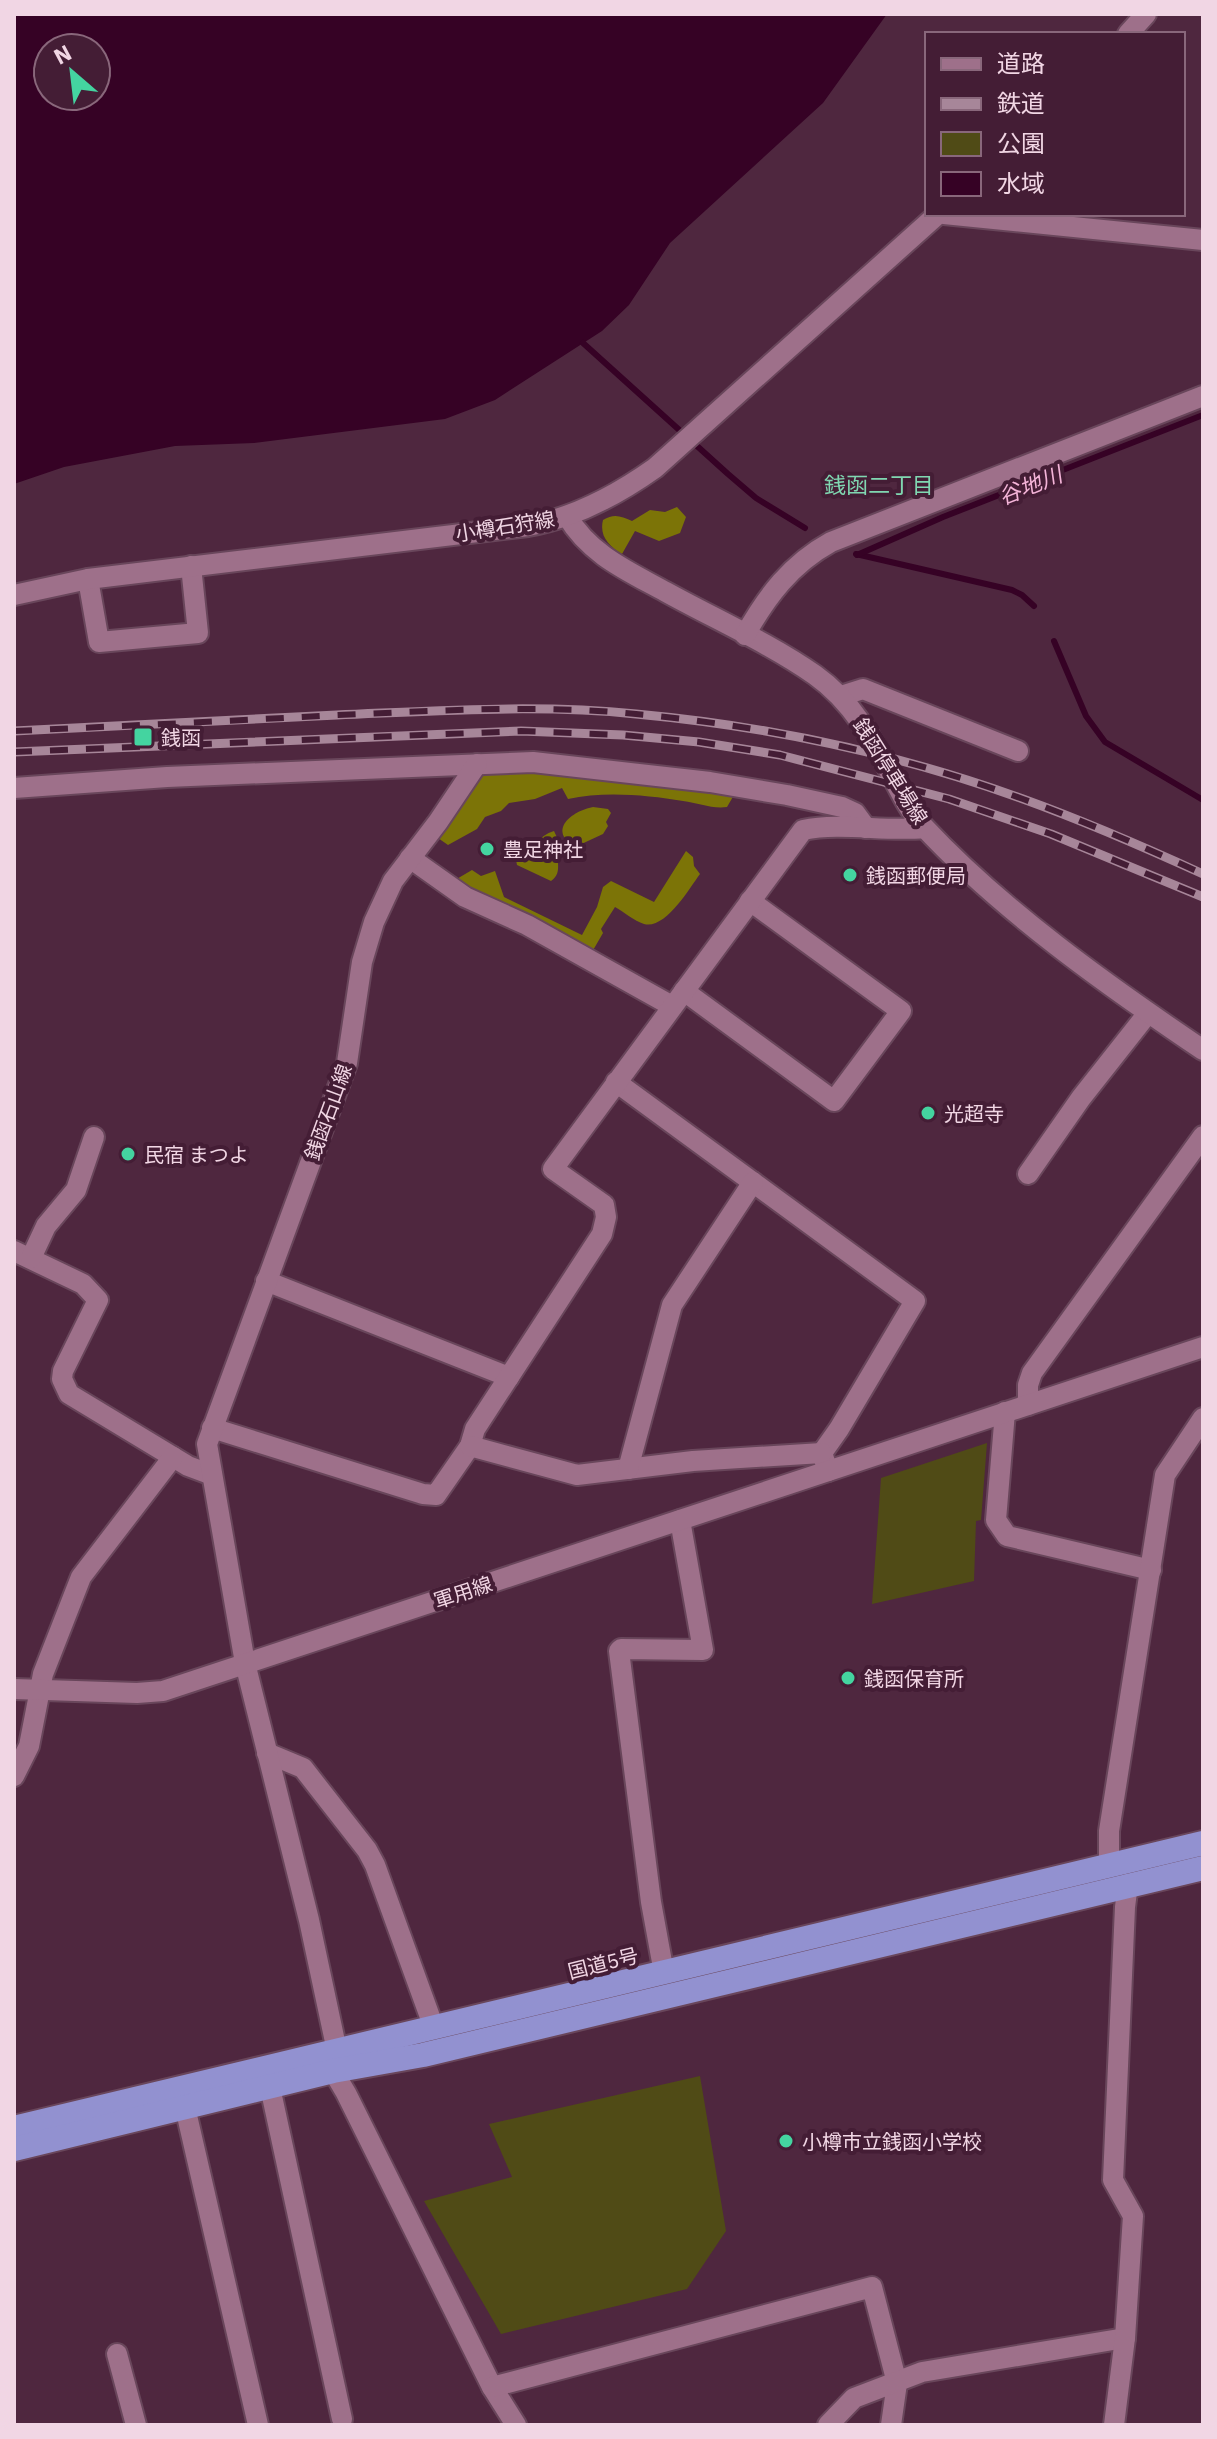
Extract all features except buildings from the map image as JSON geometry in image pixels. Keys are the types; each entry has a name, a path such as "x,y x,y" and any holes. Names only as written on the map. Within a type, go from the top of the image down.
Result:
{"highway":[{"name":"国道5号","path":"14,2149 270,2087 335,2061 434,2028 1203,1843"},
{"name":"国道5号","path":"14,2128 335,2061 423,2055 1203,1868"}],"street":[{"path":"1130,32 1146,14"},
{"name":"小樽石狩線","path":"14,595 88,579 528,526 567,516 638,480 936,216"},
{"path":"964,216 1203,240"},
{"path":"745,635 779,583 805,558 831,542 1203,396"},
{"name":"銭函停車場線","path":"567,516 577,532 607,560 806,669 841,696 867,729 910,810 924,828 1012,908 1070,955 1203,1050"},
{"path":"88,579 99,642 198,633 191,566"},
{"path":"841,696 863,689 1018,751"},
{"path":"14,788 167,777 533,762 710,782 842,807 855,813 866,828"},
{"name":"銭函石山線","path":"477,764 382,902 367,940 347,1063 207,1444 245,1663 309,1920 335,2061 346,2093 492,2387 516,2425"},
{"path":"212,1428 423,1494 436,1495 470,1446 475,1429 602,1234 606,1217 604,1205 553,1169 616,1082 803,830 818,827 924,828"},
{"path":"410,858 465,897 678,998 834,1101 901,1011 750,901"},
{"path":"1028,1174 1081,1098 1148,1013"},
{"path":"616,1082 915,1301 839,1429 825,1462"},
{"path":"1028,1405 1028,1385 1032,1373 1203,1136"},
{"path":"94,1137 76,1190 22,1254 83,1284 98,1300 63,1371 62,1379 69,1394 173,1457 212,1475"},
{"path":"628,1469 672,1305 753,1182"},
{"path":"266,1281 509,1377"},
{"path":"470,1446 577,1475 693,1461 825,1462 1005,1412 1203,1347"},
{"path":"1005,1412 996,1520 1007,1536 1151,1570"},
{"path":"1109,1866 1109,1831 1165,1475 1203,1418"},
{"path":"14,1776 29,1746 38,1690 81,1577 173,1457"},
{"name":"軍用線","path":"38,1690 150,1693 680,1520 825,1462"},
{"path":"664,1973 651,1902 619,1651 703,1650 680,1520"},
{"path":"14,1689 38,1690"},
{"path":"267,1753 303,1768 367,1850 434,2028"},
{"path":"1114,2425 1125,2338 1133,2216 1113,2180 1116,2067 1128,1884"},
{"path":"270,2087 342,2419"},
{"path":"185,2107 258,2425"},
{"path":"492,2387 872,2287 897,2383 891,2425"},
{"path":"828,2425 854,2398 922,2372 1125,2338"},
{"path":"117,2354 136,2425"}],"green space":[{"path":"987,1443 981,1520 976,1521 974,1581 872,1604 881,1478"},
{"path":"700,2076 726,2231 687,2289 501,2334 424,2201 512,2177 489,2124"}],"shaded area":[{"path":"677,507 686,517 680,533 659,541 635,531 622,554 604,536 603,520 611,516 632,521 650,510 665,512"},
{"path":"534,768 734,795 727,807 716,807 626,795 568,799 562,788 535,799 509,803 501,811 485,817 477,829 448,845 438,838 486,770"},
{"path":"593,807 608,809 611,813 606,822 608,826 603,834 575,847 567,841 563,828 571,817"},
{"path":"554,831 560,844 558,869 551,881 517,865 516,860"},
{"path":"686,851 693,857 694,866 700,874 676,907 660,921 644,924 615,907 601,929 603,933 592,952 472,893 455,880 472,870 481,876 495,871 504,897 582,935 597,907 603,887 611,881 654,902"}],"water":[{"path":"14,14 887,14 823,103 670,243 629,305 602,331 495,400 445,419 254,443 175,446 64,467 14,484"}],"waterway":[{"name":"谷地川","path":"583,343 756,498 805,528"},
{"name":"谷地川","path":"857,555 943,517 1203,415"},
{"path":"856,554 1012,590 1034,606"},
{"path":"1054,641 1086,716 1105,742 1203,800"}],"railway":[{"path":"14,731 487,709 562,709 685,719 783,734 929,768 1046,807 1203,874"},
{"path":"14,752 521,731 699,742 780,755 949,799 1051,834 1203,897"}],"place":[{"name":"銭函","path":"143,737"},
{"name":"豊足神社","path":"487,849"},
{"name":"銭函郵便局","path":"850,875"},
{"name":"光超寺","path":"928,1113"},
{"name":"民宿 まつよ","path":"128,1154"},
{"name":"銭函保育所","path":"848,1678"},
{"name":"小樽市立銭函小学校","path":"786,2141"}],"district":[{"name":"銭函二丁目","path":"879,484"}]}
